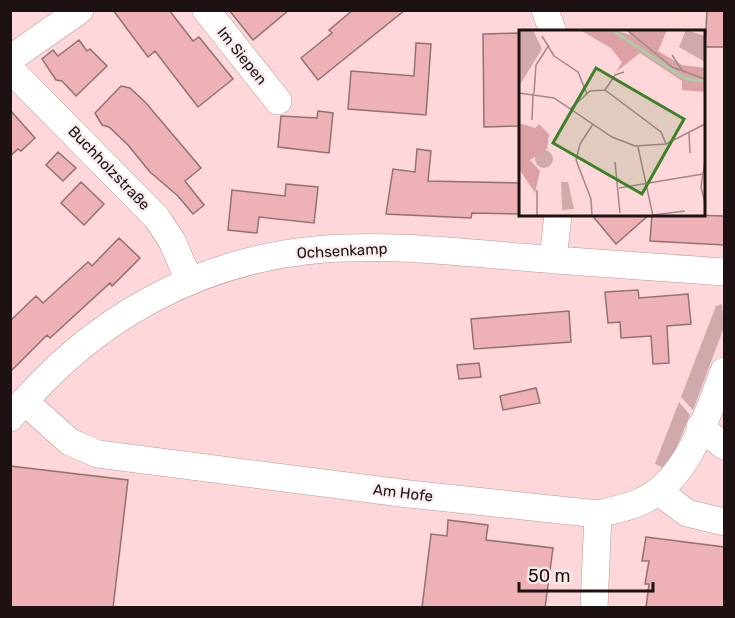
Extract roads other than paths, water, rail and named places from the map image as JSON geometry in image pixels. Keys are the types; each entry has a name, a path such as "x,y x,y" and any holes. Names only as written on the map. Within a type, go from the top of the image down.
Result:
{"street":[{"path":"10,59 80,10"},
{"name":"Im Siepen","path":"206,10 278,101"},
{"path":"545,10 552,30"},
{"name":"Buchholzstraße","path":"10,69 157,218 172,241 189,280"},
{"path":"553,260 558,216"},
{"name":"Ochsenkamp","path":"17,410 98,334 151,298 189,280 268,256 326,249 392,248 724,272"},
{"name":"Am Hofe","path":"17,410 82,450 98,454 410,494 598,514 626,508 658,491 676,472 700,428 724,371"},
{"path":"700,428 724,446"},
{"path":"658,491 687,513 724,522"},
{"path":"594,608 598,514"}]}
